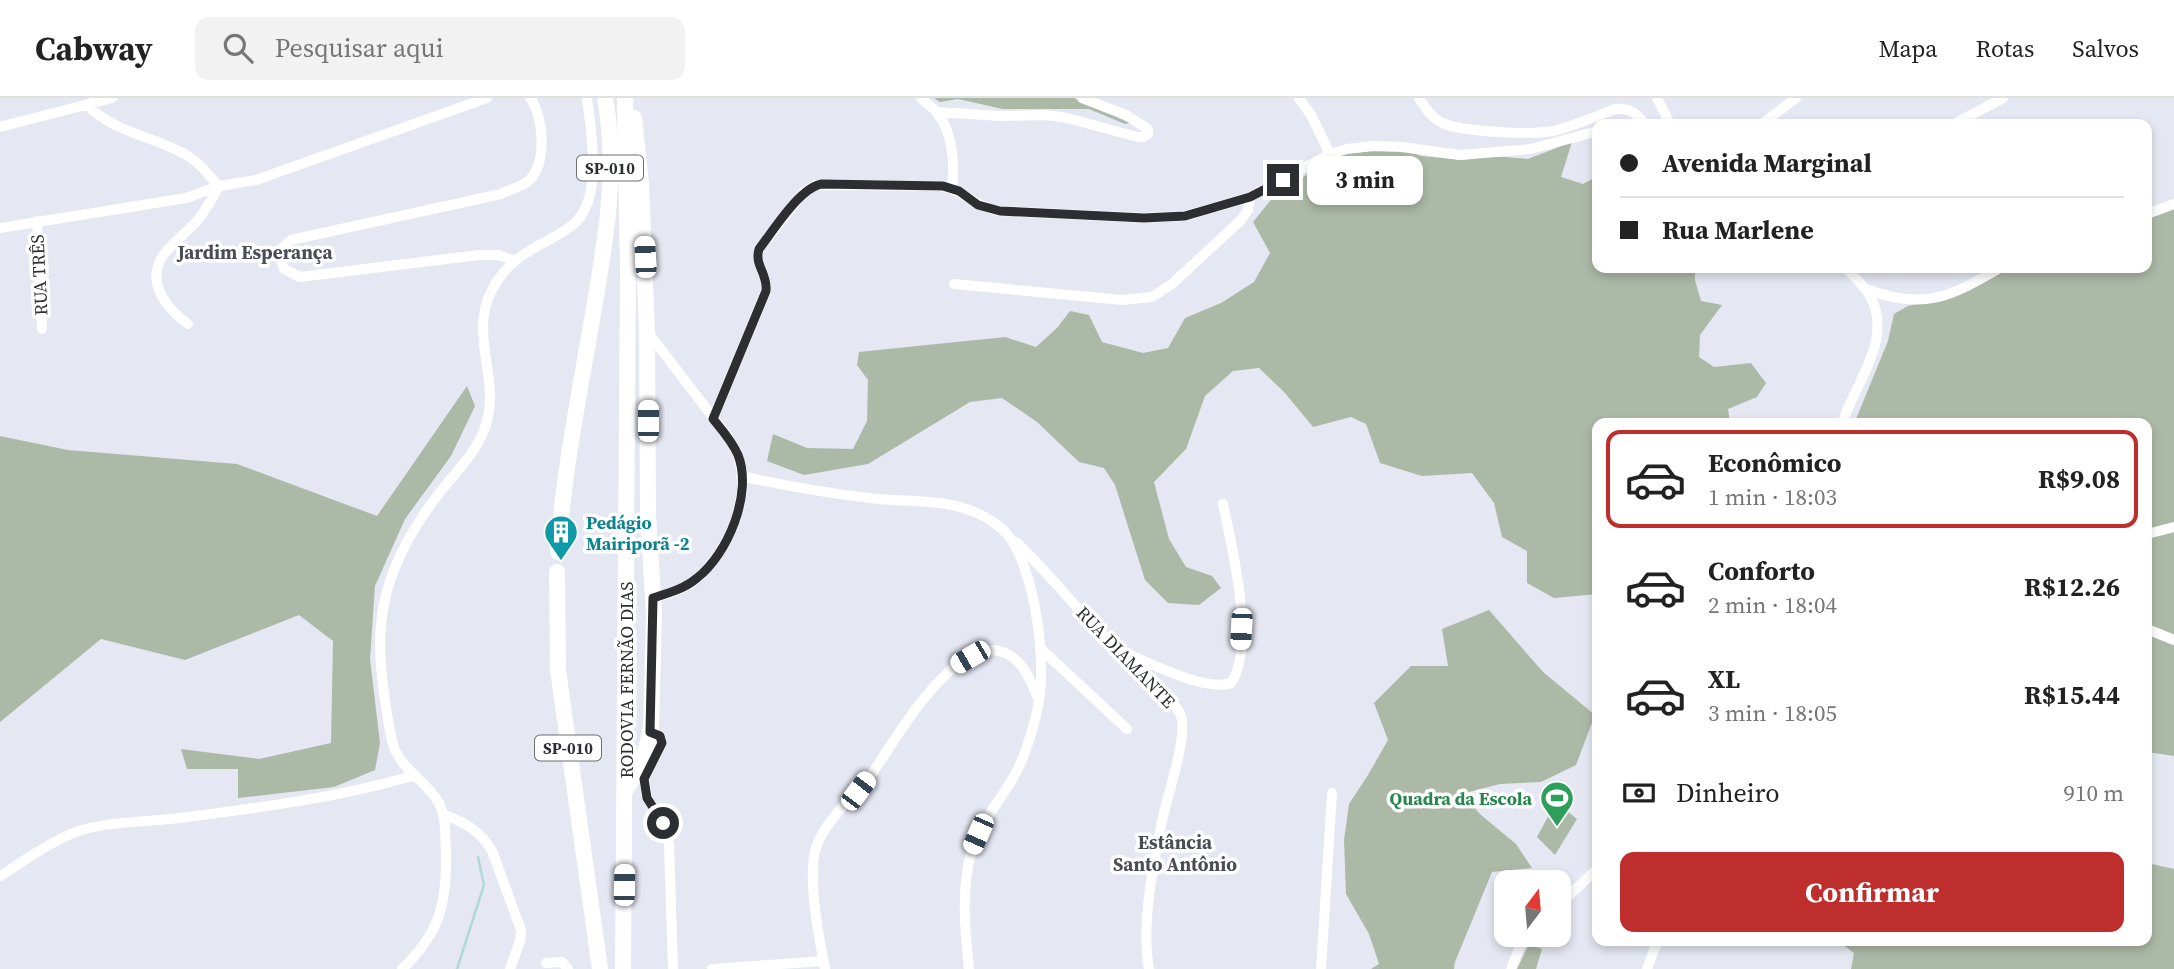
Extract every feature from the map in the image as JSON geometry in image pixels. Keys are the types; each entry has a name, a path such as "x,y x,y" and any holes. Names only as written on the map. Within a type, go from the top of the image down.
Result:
{"highway":[{"name":"RODOVIA FERNÃO DIAS","path":"623,969 628,186 625,98"},
{"path":"625,791 641,766 650,732 653,598 648,516 647,331 641,183 631,98"},
{"name":"SP-010","path":"558,552 567,463 607,231 610,161 603,100"},
{"name":"SP-010","path":"557,572 558,670 600,969"}],"street":[{"path":"0,127 112,98"},
{"path":"0,228 186,198 219,186 256,180 487,98"},
{"path":"514,260 498,255 479,255 300,277 284,269 281,259 283,247 291,240 501,194 528,181 538,168 542,148 537,107 530,98"},
{"path":"402,969 435,929 442,913 446,871 443,814 431,790 401,761 394,748 381,679 381,626 384,604 408,539 425,512 471,455 487,421 490,394 482,317 490,293 514,260 568,229 583,212 589,196 593,157 587,98"},
{"path":"921,98 937,112 945,126 953,163 952,188"},
{"path":"937,112 1046,115 1144,137 1149,132 1146,126 1126,115 1082,98"},
{"path":"1299,98 1311,115 1330,154"},
{"path":"1419,98 1429,114 1444,124 1460,127 1540,132 1625,108 1641,119"},
{"path":"1657,98 1668,119"},
{"path":"1769,119 1796,98"},
{"path":"1963,119 2003,98"},
{"path":"87,105 113,125 187,155 219,186"},
{"path":"713,419 766,291 766,279 757,258 759,249 804,192 815,185 932,185 952,188 978,205 1000,211 1144,218 1199,213 1250,197 1330,154 1373,146 1402,146 1460,155 1547,145 1592,133"},
{"path":"188,324 178,317 163,299 157,282 158,267 165,253 201,216 219,186"},
{"path":"954,284 1122,300 1152,297 1172,284 1240,221 1248,210 1250,197"},
{"path":"2152,212 2174,204"},
{"name":"RUA TRÊS","path":"37,221 42,329"},
{"path":"1845,418 1871,357 1877,333 1876,309 1866,289 1851,273"},
{"path":"1866,289 1900,300 1928,300 1973,284 1992,273"},
{"path":"647,331 728,437 738,456 741,476 736,519 723,548 712,564 688,585 653,598"},
{"name":"RUA DIAMANTE","path":"741,476 879,499 938,502 980,513 1009,536 1171,700 1182,718 1183,726 1154,867 1147,932 1149,969"},
{"path":"1119,650 1191,678 1216,685 1231,683 1239,663 1240,587 1223,504"},
{"path":"2152,533 2174,527"},
{"path":"970,969 965,888 972,849 1021,763 1039,700 1041,678 1036,616 1026,572 1009,536"},
{"path":"2152,631 2174,639"},
{"path":"1040,648 1127,729"},
{"path":"712,969 824,965 812,874 815,848 825,829 873,771 926,693 956,666 970,657 989,652 1001,653 1019,664 1027,674 1039,700"},
{"path":"650,732 660,736 662,743 644,779 647,798 663,823 669,844 673,969"},
{"path":"0,876 51,844 87,828 326,797 415,775"},
{"path":"1321,969 1332,793"},
{"path":"443,814 475,829 492,851 521,930 510,969"},
{"path":"1572,893 1592,874"},
{"path":"1647,969 1656,946"},
{"path":"1511,969 1520,947"},
{"path":"547,963 562,962 568,969"}],"green space":[{"path":"934,98 1074,98 1130,123 1125,124 1089,109 1003,109 958,99 940,102"},
{"path":"1572,142 1561,177 1583,184 1592,179 1592,273 1695,273 1701,301 1722,305 1700,335 1699,357 1714,367 1751,363 1766,383 1757,397 1728,409 1729,418 1592,418 1592,595 1554,598 1527,583 1527,551 1502,537 1494,503 1472,473 1422,476 1380,463 1366,424 1351,417 1313,427 1285,393 1259,368 1233,371 1205,396 1186,449 1154,482 1169,539 1186,567 1212,576 1221,588 1199,605 1168,603 1145,580 1115,485 1104,468 1079,462 1037,422 1002,398 970,402 868,464 804,475 767,461 773,434 807,448 853,449 867,421 868,380 857,365 859,352 1005,337 1036,347 1057,328 1070,311 1089,315 1102,342 1143,353 1168,348 1185,318 1221,303 1254,282 1270,253 1253,222 1279,190 1316,170 1333,156 1380,148 1463,160 1492,156 1528,159"},
{"path":"2174,208 2174,756 2152,753 2152,418 1856,418 1888,341 1894,314 1908,306 1946,297 1995,273 2152,273 2152,216"},
{"path":"467,386 475,406 451,456 405,519 375,586 370,659 380,743 375,770 334,787 238,798 238,769 187,769 181,749 259,759 331,743 333,641 299,615 185,660 101,639 0,722 0,436 68,450 237,464 377,516"},
{"path":"1489,610 1543,672 1592,713 1592,723 1576,765 1541,782 1500,784 1461,794 1516,844 1532,868 1492,872 1454,969 1371,969 1379,964 1369,934 1346,894 1344,840 1349,804 1388,740 1374,703 1411,666 1448,666 1442,629"},
{"name":"Quadra da Escola","path":"1556,802 1577,819 1555,855 1537,837"},
{"path":"2152,864 2174,869 2174,969 1851,969 1854,953 1844,946 2152,946"},
{"path":"1528,947 1542,949 1536,969 1517,969"}],"waterway":[{"path":"457,969 484,885 478,857"}],"place":[{"name":"Pedágio Mairiporã -2","path":"561,562"},
{"name":"Quadra da Escola","path":"1557,828"}],"district":[{"name":"Jardim Esperança","path":"255,252"},
{"name":"Estância Santo Antônio","path":"1175,853"}],"route":[{"path":"663,823 647,798 644,779 662,743 660,736 650,732 653,598 682,588 700,576 723,548 736,519 741,476 738,456 728,437 713,419 766,291 765,274 758,264 759,249 804,192 822,184 932,185 952,188 978,205 1000,211 1144,218 1185,216 1222,207 1250,197 1283,180"}]}
